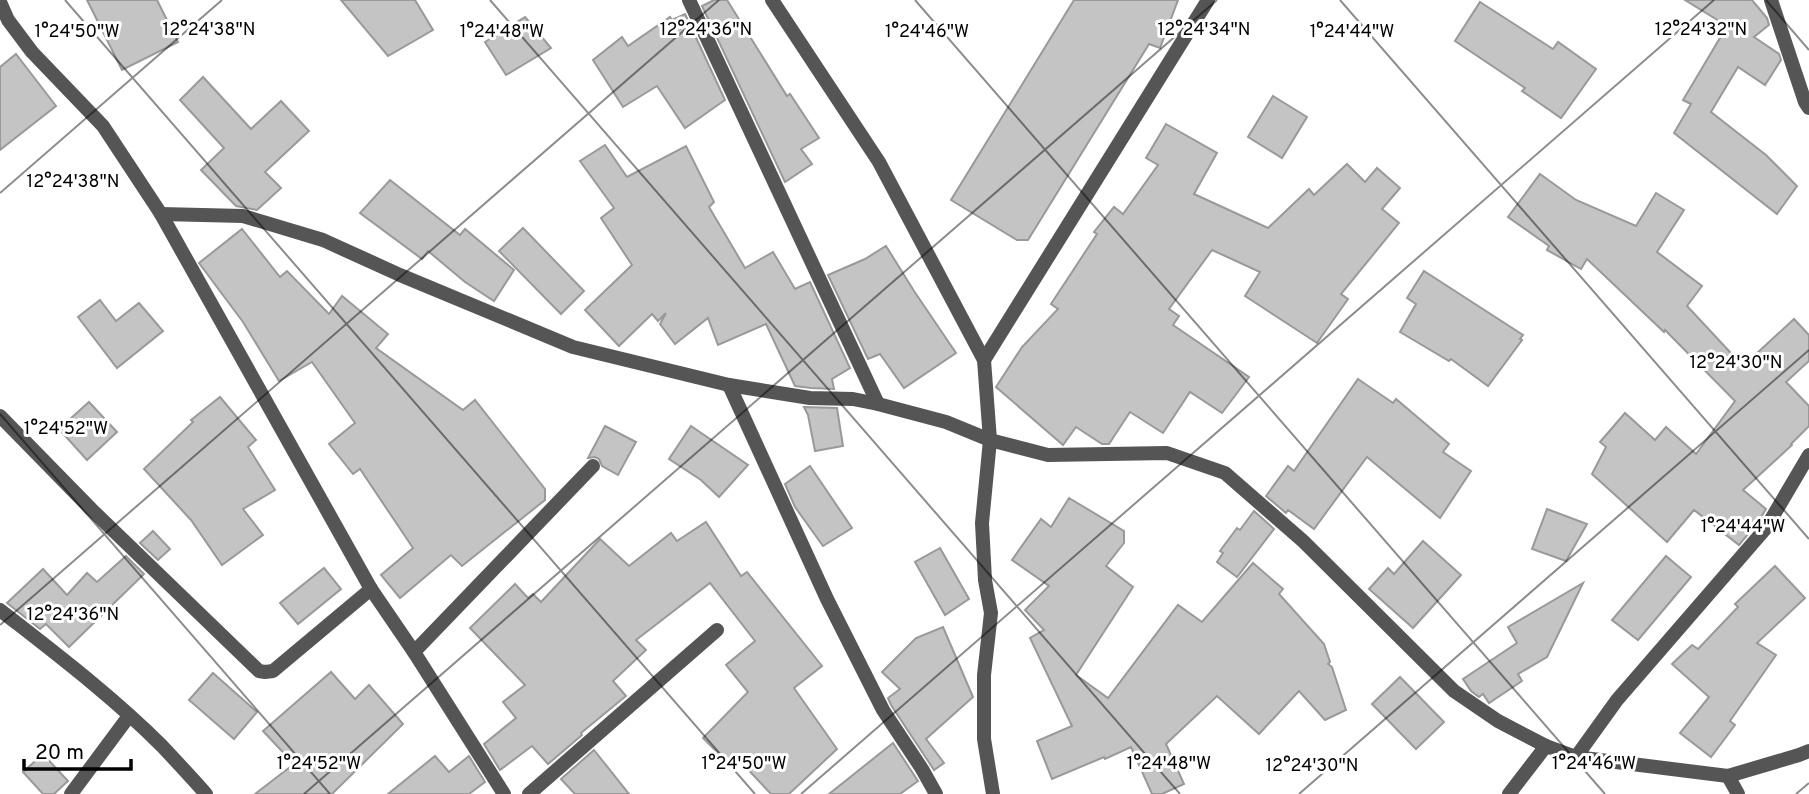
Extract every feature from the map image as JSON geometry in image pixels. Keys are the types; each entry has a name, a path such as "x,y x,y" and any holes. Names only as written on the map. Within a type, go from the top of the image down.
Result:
{"street":[{"path":"689,0 878,404"},
{"path":"772,0 878,162 984,360 990,440 982,523 985,580 991,613 984,675 984,739 993,794"},
{"path":"984,360 1208,0"},
{"path":"1771,0 1809,108"},
{"path":"0,2 8,20 32,52 103,126 162,214 371,589 504,794"},
{"path":"162,214 243,216 323,240 573,347 729,385 810,398 853,398 946,422 990,440 1048,455 1167,453 1226,473 1303,541 1454,691 1497,721 1546,746 1576,757 1728,776 1809,751"},
{"path":"729,385 864,673 883,710 936,794"},
{"path":"0,416 91,509 259,671 272,671 371,589"},
{"path":"1576,757 1617,700 1766,528 1809,455"},
{"path":"414,652 593,466"},
{"path":"0,610 130,716 206,794"},
{"path":"530,794 717,629"},
{"path":"71,794 130,716"},
{"path":"1509,794 1546,746"},
{"path":"1728,776 1738,794"}],"building":[{"path":"87,0 157,0 178,42 122,70"},
{"path":"341,0 415,0 433,30 388,56"},
{"path":"714,0 727,0 787,96 790,94 819,138 801,149 812,164 785,182 702,6"},
{"path":"1074,0 1178,0 1160,48 1149,44 1028,240 1017,240 951,200"},
{"path":"1685,0 1752,0 1767,18 1769,25 1754,37 1779,54 1781,60 1765,85 1738,67 1711,112 1766,155 1797,186 1777,214 1674,133 1691,104 1683,100 1727,26"},
{"path":"1480,2 1553,49 1558,42 1596,69 1561,118 1522,91 1525,88 1455,41"},
{"path":"685,14 725,100 685,128 657,86 623,107 593,60 622,37 628,46 670,17 672,20"},
{"path":"525,17 551,48 506,75 485,42"},
{"path":"16,54 56,106 0,150 0,67"},
{"path":"203,77 251,129 281,101 309,131 265,172 281,188 257,210 236,206 201,170 224,148 180,100"},
{"path":"1273,96 1307,117 1282,158 1248,137"},
{"path":"1166,124 1217,153 1194,194 1268,228 1309,189 1314,195 1347,164 1365,182 1377,168 1400,188 1382,209 1399,223 1341,294 1348,299 1317,343 1245,296 1260,272 1212,250 1169,309 1179,316 1173,325 1249,377 1222,413 1190,392 1163,433 1130,412 1109,444 1102,444 1076,427 1063,445 996,387 1022,347 1058,309 1051,304 1097,234 1094,232 1114,207 1123,214 1158,165 1146,158"},
{"path":"605,145 627,177 686,146 714,202 709,207 745,268 773,252 795,289 810,282 850,368 832,379 834,389 795,386 766,324 718,345 708,318 675,344 660,324 666,313 658,321 652,314 619,346 585,310 632,265 601,218 614,208 580,161"},
{"path":"1540,174 1576,200 1636,226 1656,193 1684,210 1657,252 1702,286 1687,306 1743,366 1794,319 1809,335 1809,361 1786,382 1809,406 1809,426 1743,490 1766,509 1739,545 1694,510 1667,542 1592,474 1606,447 1600,442 1625,413 1655,440 1666,427 1696,454 1735,401 1665,330 1664,332 1587,259 1581,269 1547,250 1549,246 1508,217"},
{"path":"390,180 460,235 465,229 514,270 494,301 465,282 428,251 422,259 360,213"},
{"path":"523,228 584,291 561,314 499,251"},
{"path":"242,229 280,277 287,271 329,314 342,296 388,334 376,348 463,410 475,400 545,489 545,500 462,566 451,555 400,598 381,575 413,548 360,469 353,474 329,444 355,423 312,362 279,381 243,322 199,263"},
{"path":"886,246 956,353 904,388 880,354 868,359 828,275 865,259"},
{"path":"1424,271 1523,335 1488,386 1451,359 1449,361 1400,332 1416,304 1407,298"},
{"path":"100,300 116,321 139,303 163,331 117,368 78,317"},
{"path":"1358,379 1393,403 1396,399 1449,444 1443,452 1471,471 1440,518 1367,457 1314,529 1288,510 1286,513 1266,496 1288,466 1294,471"},
{"path":"220,397 256,440 248,447 275,490 243,509 263,535 222,565 191,520 144,469 193,422 191,420"},
{"path":"89,402 117,432 87,460 59,429"},
{"path":"804,407 837,408 843,446 815,451"},
{"path":"605,426 636,442 618,475 602,466 599,459 588,458"},
{"path":"691,426 748,465 719,497 701,480 669,459"},
{"path":"810,466 852,528 823,546 795,507 785,484"},
{"path":"1069,498 1124,531 1124,543 1106,566 1133,587 1076,675 1108,698 1178,605 1202,622 1253,563 1283,589 1279,594 1324,644 1330,662 1328,664 1332,667 1346,710 1325,720 1299,691 1259,734 1217,696 1166,744 1184,784 1162,794 1152,794 1131,747 1052,779 1037,741 1072,726 1030,638 1044,630 1025,610 1049,586 1012,560 1041,519 1051,527"},
{"path":"1547,509 1587,524 1566,561 1532,549"},
{"path":"1254,511 1274,529 1237,577 1217,562 1223,553 1220,551"},
{"path":"706,522 741,576 747,572 822,666 794,688 837,749 789,794 771,794 739,760 732,767 703,738 748,692 726,665 755,641 710,583 636,640 646,650 613,681 626,696 548,764 532,746 500,770 484,744 516,718 503,702 525,685 470,628 515,584 528,598 533,594 541,602 600,539 629,566 671,533 677,541"},
{"path":"153,531 170,549 158,560 140,543"},
{"path":"1423,541 1461,575 1413,628 1369,589 1388,568 1394,574"},
{"path":"940,548 969,599 945,615 915,562"},
{"path":"126,556 144,574 69,647 46,624 40,629 7,603 43,569 67,595 87,573 97,582"},
{"path":"1666,556 1691,577 1638,640 1612,620"},
{"path":"1775,566 1805,598 1757,643 1776,655 1730,721 1735,725 1711,757 1680,733 1709,697 1672,664 1692,645 1698,649 1738,607 1735,604"},
{"path":"324,568 341,589 298,624 280,603"},
{"path":"1583,583 1547,657 1518,674 1522,681 1489,703 1483,694 1479,697 1471,691 1463,679 1517,643 1508,627"},
{"path":"943,627 973,697 926,739 944,763 934,770 888,698 900,689 882,672 916,638"},
{"path":"331,672 355,699 369,685 403,724 332,794 255,794 294,764 263,731"},
{"path":"213,673 257,712 234,739 189,700"},
{"path":"1400,677 1444,722 1416,749 1372,704"},
{"path":"893,743 918,781 900,794 829,794"},
{"path":"594,750 629,794 575,794 561,779"},
{"path":"43,754 68,781 54,794 43,794 23,772"},
{"path":"435,756 449,772 469,756 485,782 469,794 388,794"}]}
